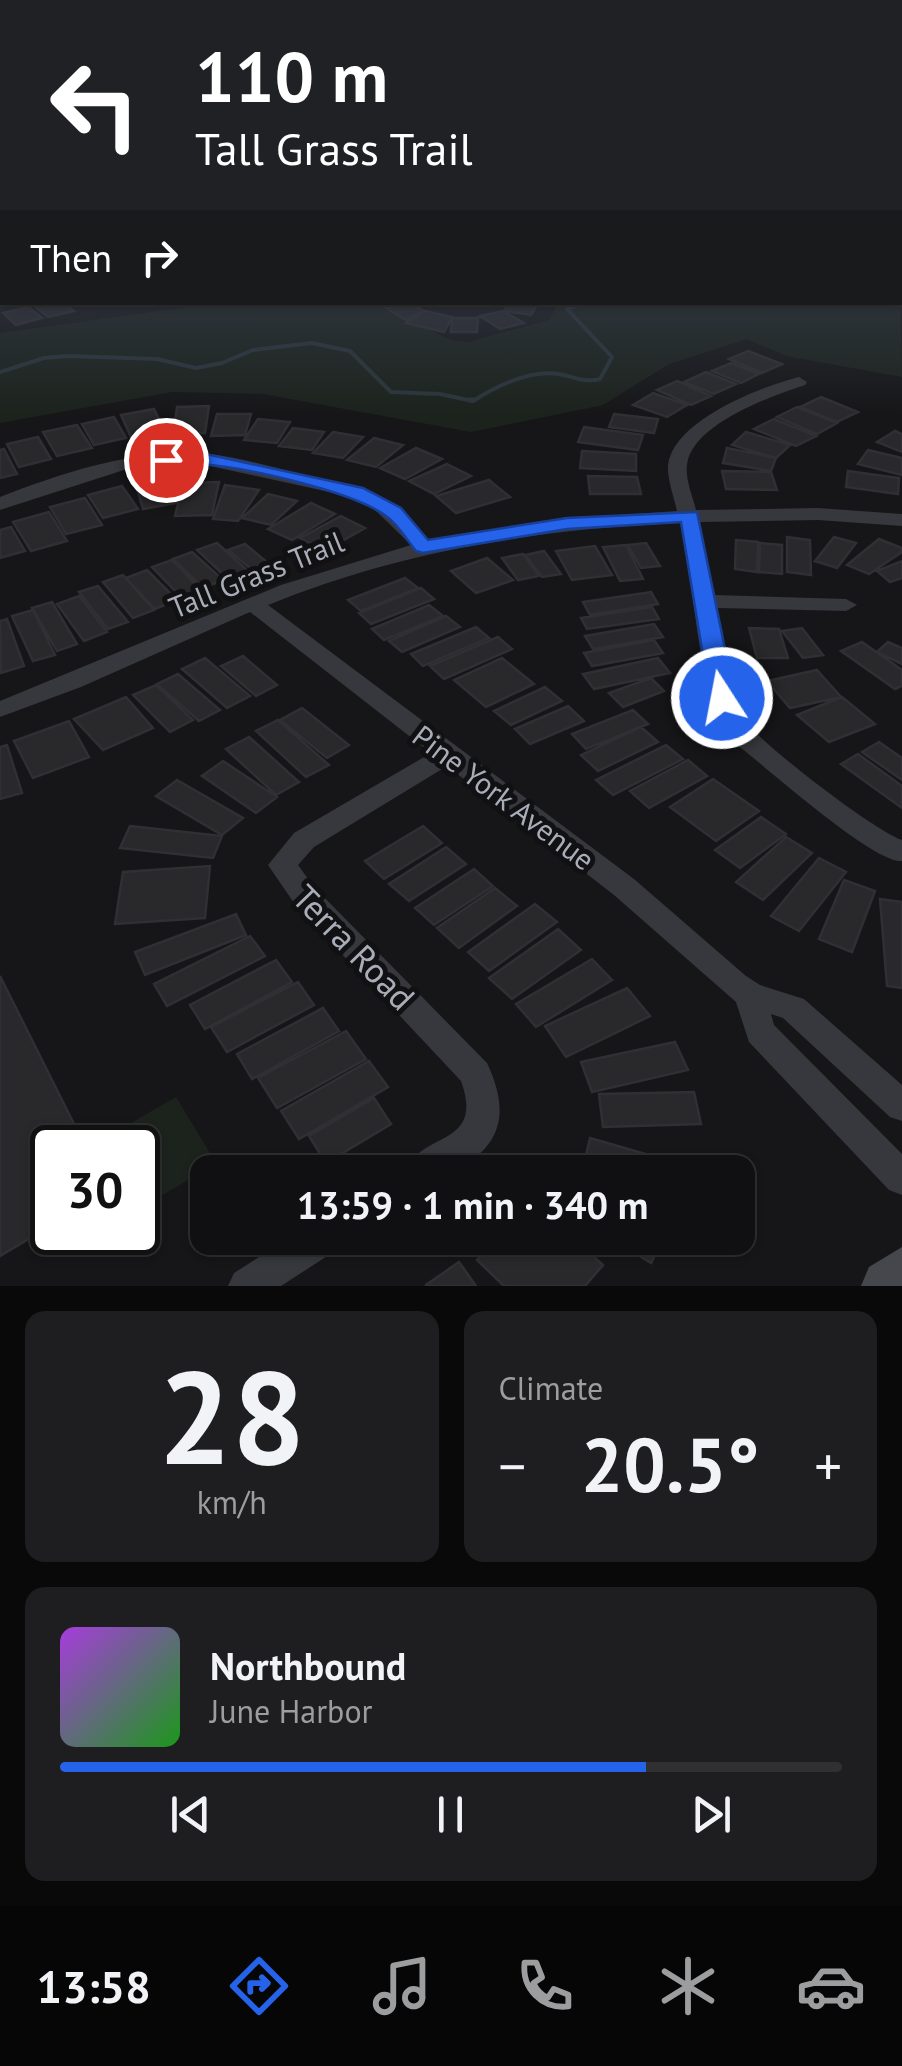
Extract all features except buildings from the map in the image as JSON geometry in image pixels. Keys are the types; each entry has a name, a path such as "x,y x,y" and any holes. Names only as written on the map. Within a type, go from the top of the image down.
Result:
{"main road":[{"path":"888,1286 902,1274"}],"street":[{"path":"800,382 717,417 691,436 676,467 690,516 722,698 735,728 865,832 896,852 902,850"},
{"path":"0,504 94,471 201,459 357,492 394,512 423,546"},
{"name":"Tall Grass Trail","path":"0,709 254,604 423,546 567,524 690,516 820,513 902,520"},
{"path":"706,601 846,605"},
{"name":"Pine York Avenue","path":"254,604 446,755 624,887 750,995 793,1008 902,1106"},
{"name":"Terra Road","path":"446,755 304,840 282,865 304,895 475,1073 483,1088 488,1119 476,1138 449,1155"},
{"name":"Pine York Avenue","path":"750,995 760,1032 902,1178"},
{"path":"248,1286 296,1255"}],"shaded area":[{"path":"202,305 380,305 448,339 468,342 549,320 558,305 900,305 902,377 786,356 747,339 669,364 603,405 471,432 263,394 172,392 0,423 0,333"},
{"path":"176,1097 211,1155 190,1155 190,1179 160,1197 160,1125 127,1125"}],"waterway":[{"path":"0,372 44,358 68,356 157,359 196,368 222,363 253,350 312,343 350,351 391,392 440,394 473,401 503,384 536,374 600,379 612,357 567,309 578,305"},
{"path":"469,400 474,400"}],"route":[{"path":"166,460 237,464 357,492 394,512 423,546 567,524 690,516 722,698"}]}
